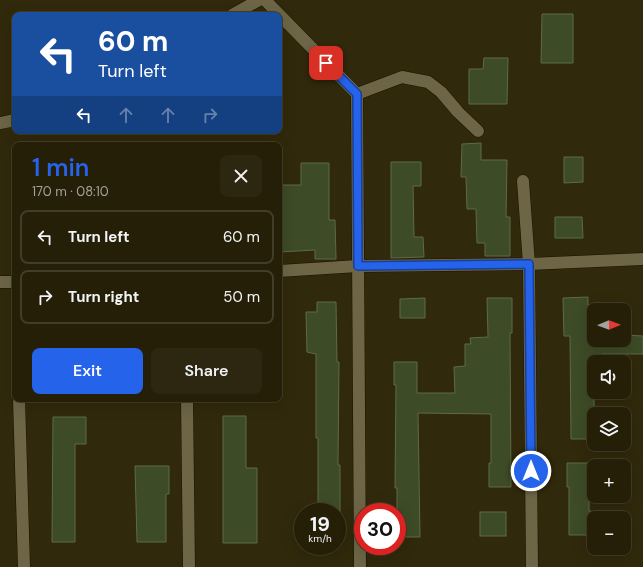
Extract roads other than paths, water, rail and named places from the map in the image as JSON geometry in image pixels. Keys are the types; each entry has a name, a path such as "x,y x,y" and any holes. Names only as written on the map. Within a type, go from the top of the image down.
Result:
{"street":[{"path":"237,12 259,0"},
{"path":"265,0 277,12"},
{"path":"282,17 357,94 360,567"},
{"path":"357,94 402,77 428,82 441,92 458,112 478,131"},
{"path":"0,123 12,121"},
{"path":"523,181 529,264 532,567"},
{"path":"282,271 358,266 529,264 643,259"},
{"path":"0,282 12,282"},
{"path":"19,402 24,567"},
{"path":"187,402 189,567"}]}
